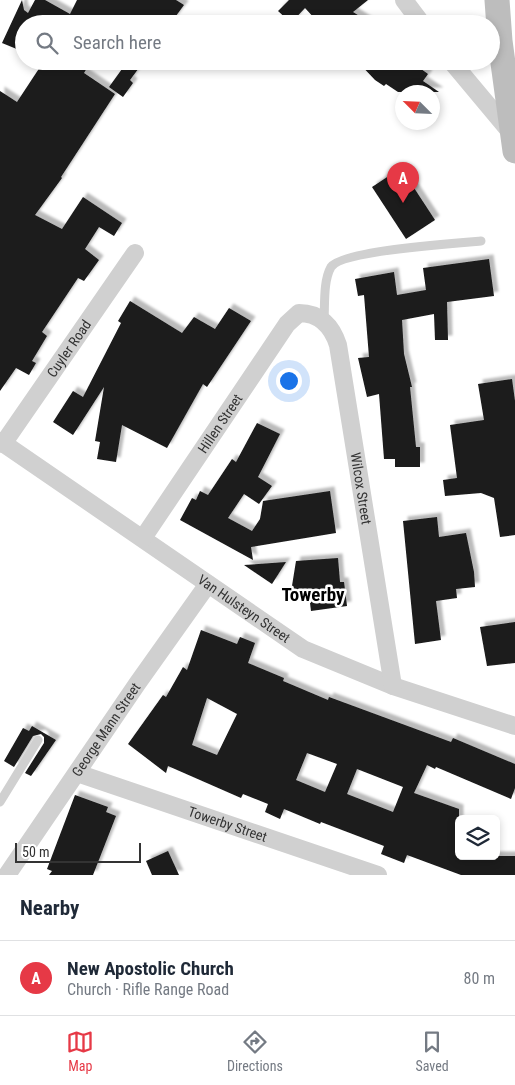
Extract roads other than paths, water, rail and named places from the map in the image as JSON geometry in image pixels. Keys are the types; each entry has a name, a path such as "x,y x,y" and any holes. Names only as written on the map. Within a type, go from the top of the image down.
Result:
{"main road":[{"path":"497,0 498,15"},
{"path":"500,41 513,143"}],"street":[{"path":"404,0 415,15"},
{"path":"458,70 513,143"},
{"name":"Cuyler Road","path":"2,443 134,253"},
{"name":"Hillen Street","path":"143,538 287,324 299,313 316,315 324,321"},
{"name":"Wilcox Street","path":"324,321 335,335 342,361 393,686"},
{"name":"Van Hulsteyn Street","path":"2,443 303,649 393,686 515,726"},
{"name":"George Mann Street","path":"8,875 208,584"},
{"name":"Towerby Street","path":"77,773 378,875"}],"lane":[{"path":"324,321 329,271 339,260 383,251 480,241"},
{"path":"0,802 38,740"}],"place":[{"name":"New Apostolic Church","path":"403,203"}],"district":[{"name":"Towerby","path":"313,594"}]}
